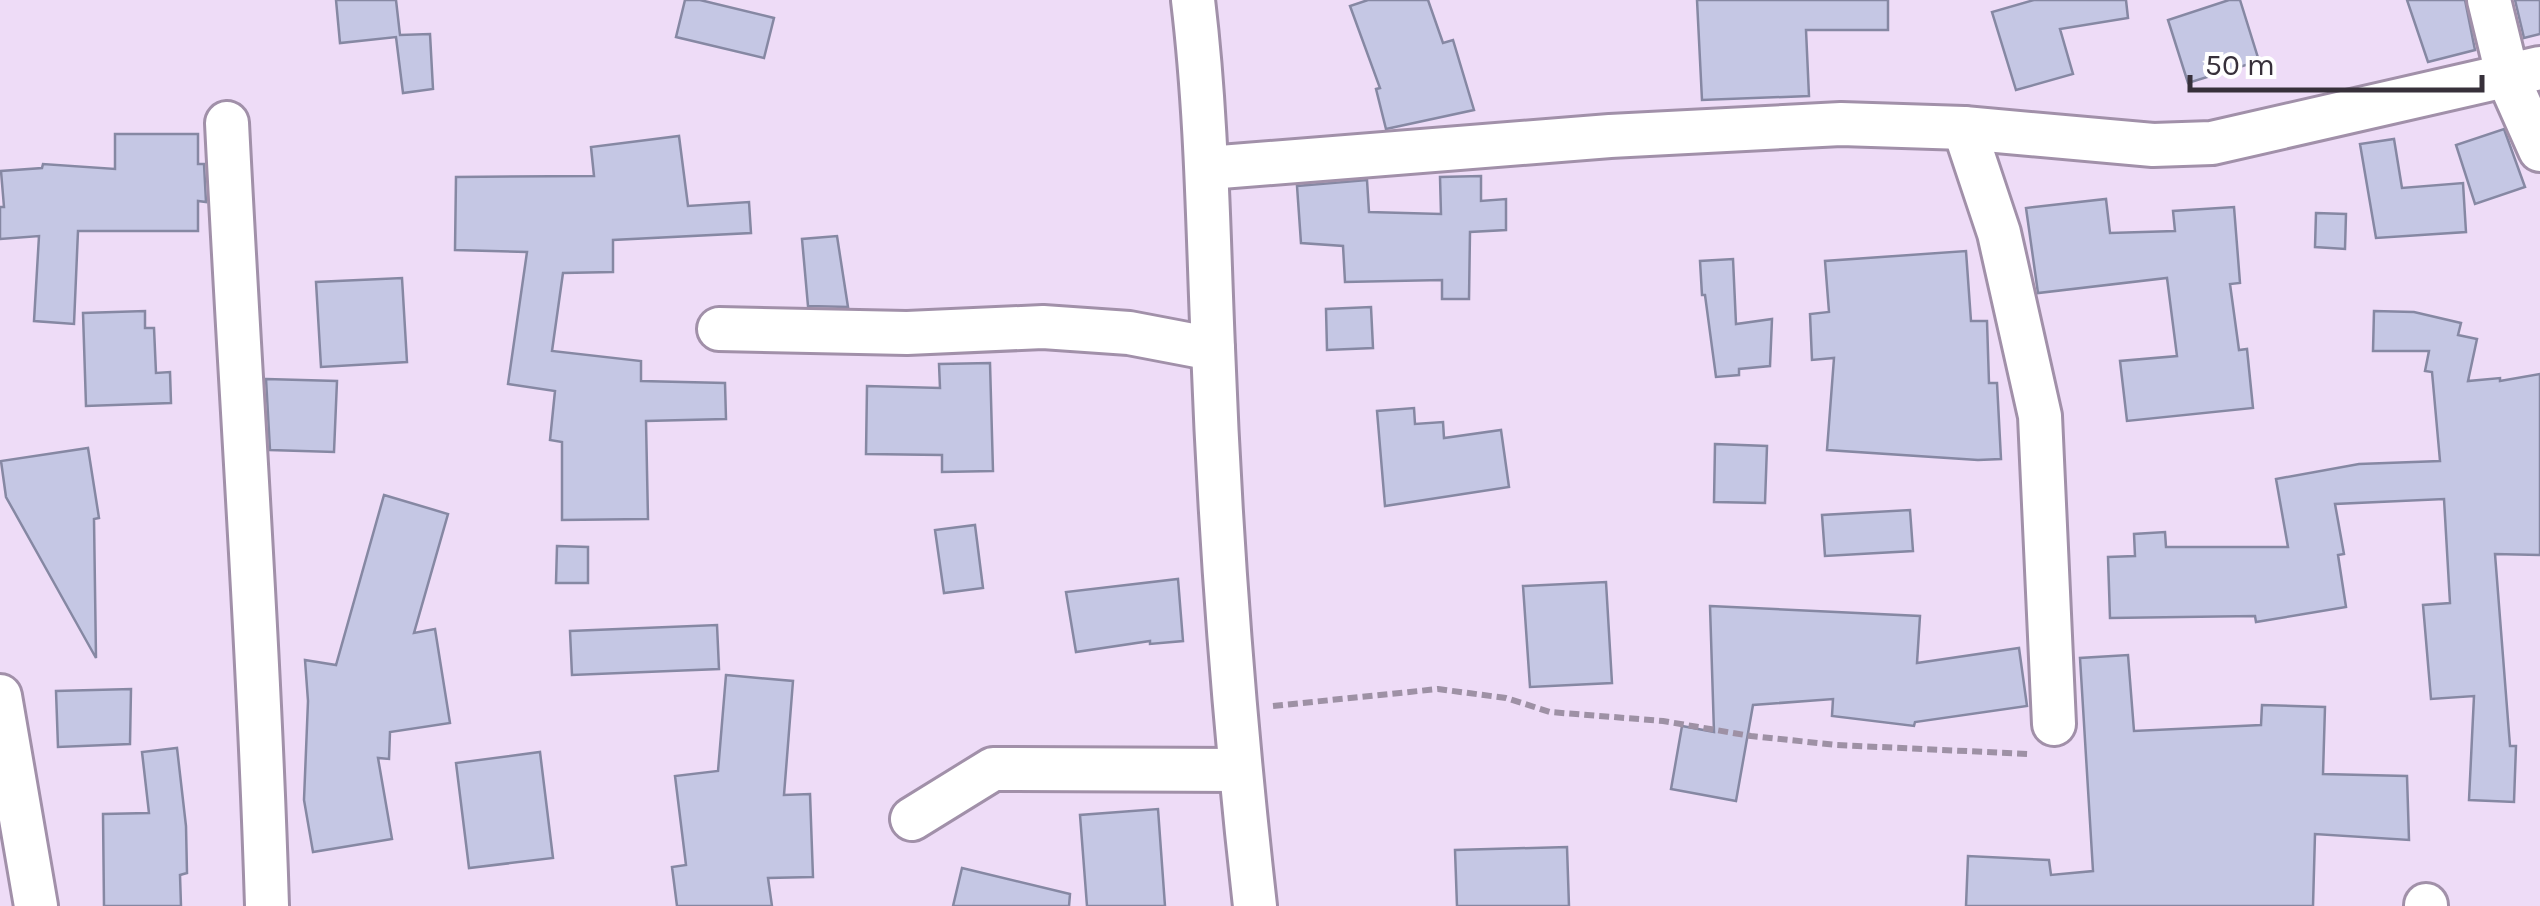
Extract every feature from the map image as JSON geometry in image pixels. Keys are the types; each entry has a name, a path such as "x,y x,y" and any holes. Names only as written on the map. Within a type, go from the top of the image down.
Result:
{"street":[{"path":"1193,0 1208,168 1212,348 1234,710 1255,906"},
{"path":"2489,0 2524,73 2540,150"},
{"path":"1208,168 1610,136 1841,124 1964,128 2153,145 2212,143 2524,73"},
{"path":"227,123 260,690 267,906"},
{"path":"1964,128 1998,232 2040,416 2054,724"},
{"path":"719,330 907,334 1044,327 1129,333 1212,348"},
{"path":"1,702 36,906"},
{"path":"912,819 993,769 1240,770"}],"path":[{"path":"1234,710 1438,690 1506,698 1550,712 1663,721 1837,746 2028,755 2046,745 2054,724"}],"building":[{"path":"336,0 396,0 400,35 430,34 433,89 403,93 396,37 340,43"},
{"path":"685,0 774,18 764,58 676,37"},
{"path":"1368,0 1428,0 1443,43 1453,40 1474,110 1386,129 1376,89 1380,88 1350,6"},
{"path":"1697,0 1888,0 1888,30 1806,30 1809,96 1702,100"},
{"path":"2034,0 2126,0 2128,18 2060,29 2073,74 2016,90 1992,12"},
{"path":"2240,0 2259,61 2188,83 2168,20"},
{"path":"2407,0 2465,0 2475,50 2428,62"},
{"path":"2515,0 2540,0 2540,34 2524,38"},
{"path":"2504,129 2525,187 2475,204 2456,145"},
{"path":"115,134 198,134 198,164 204,164 206,202 198,201 198,231 78,231 74,324 34,321 39,236 0,239 0,207 4,207 1,171 42,168 43,164 115,169"},
{"path":"679,136 688,206 749,202 751,233 613,240 613,272 563,273 552,351 641,361 641,381 725,383 726,419 646,421 648,519 562,520 562,442 550,440 555,391 508,384 527,252 455,250 456,177 594,176 591,147"},
{"path":"2394,139 2402,188 2463,183 2466,232 2376,238 2360,144"},
{"path":"1481,176 1481,201 1506,199 1506,230 1470,232 1469,299 1442,299 1442,280 1345,282 1343,246 1301,243 1297,186 1367,180 1369,212 1441,214 1440,177"},
{"path":"2106,199 2110,233 2175,231 2173,211 2234,207 2240,283 2230,284 2239,350 2247,349 2253,408 2127,421 2120,361 2177,356 2167,278 2038,293 2026,208"},
{"path":"2316,213 2346,214 2345,249 2315,247"},
{"path":"837,236 848,307 808,306 802,239"},
{"path":"1966,251 1971,321 1987,321 1989,383 1997,383 2001,459 1827,450 1834,358 1812,360 1810,314 1829,312 1825,261"},
{"path":"1733,259 1736,324 1772,319 1770,366 1739,369 1739,375 1716,377 1700,261"},
{"path":"402,278 407,362 321,367 316,282"},
{"path":"1371,307 1373,348 1327,350 1326,309"},
{"path":"145,311 145,328 154,328 156,373 170,372 171,403 86,406 83,313"},
{"path":"2374,311 2414,312 2461,323 2458,335 2477,339 2468,381 2500,381 2540,374 2540,555 2495,554 2510,746 2516,746 2514,802 2469,800 2474,696 2431,699 2423,605 2450,603 2444,499 2335,504 2344,554 2338,555 2346,607 2256,622 2255,616 2110,618 2108,557 2135,556 2134,534 2165,532 2166,547 2288,547 2276,479 2359,464 2440,461 2432,372 2425,371 2429,351 2373,351"},
{"path":"990,363 993,471 942,472 942,455 866,454 867,386 940,388 939,364"},
{"path":"266,379 337,381 334,452 270,450"},
{"path":"1414,408 1415,424 1443,422 1444,438 1501,430 1509,487 1385,506 1377,411"},
{"path":"1715,444 1767,446 1765,503 1714,502"},
{"path":"88,448 99,518 94,519 96,658 6,497 1,461"},
{"path":"384,495 448,514 414,633 435,629 450,723 390,732 389,759 378,758 392,839 313,852 304,800 308,701 305,660 336,665"},
{"path":"1910,510 1913,551 1825,556 1822,515"},
{"path":"975,525 983,588 944,593 935,530"},
{"path":"557,546 588,547 588,583 556,583"},
{"path":"1178,579 1183,641 1150,641 1076,652 1066,592"},
{"path":"1606,582 1612,683 1530,687 1523,586"},
{"path":"1710,606 1920,616 1917,663 2019,648 2027,706 1915,722 1914,726 1832,716 1833,699 1753,705 1736,801 1671,789 1682,726 1714,732"},
{"path":"717,625 719,669 572,675 570,631"},
{"path":"2128,655 2134,731 2261,725 2262,705 2325,707 2323,774 2407,776 2409,840 2315,834 2313,906 1966,906 1968,856 2049,860 2051,875 2093,871 2080,658"},
{"path":"726,675 793,681 784,795 810,794 813,877 768,878 772,906 677,906 672,867 686,865 675,776 718,771"},
{"path":"131,689 130,744 58,747 56,691"},
{"path":"177,748 186,826 187,873 180,875 181,906 104,906 103,814 149,813 142,752"},
{"path":"540,752 553,858 469,868 456,763"},
{"path":"1158,809 1165,906 1087,906 1080,815"},
{"path":"1567,847 1569,906 1457,906 1455,850"},
{"path":"962,868 1070,894 1069,906 953,906"}]}
